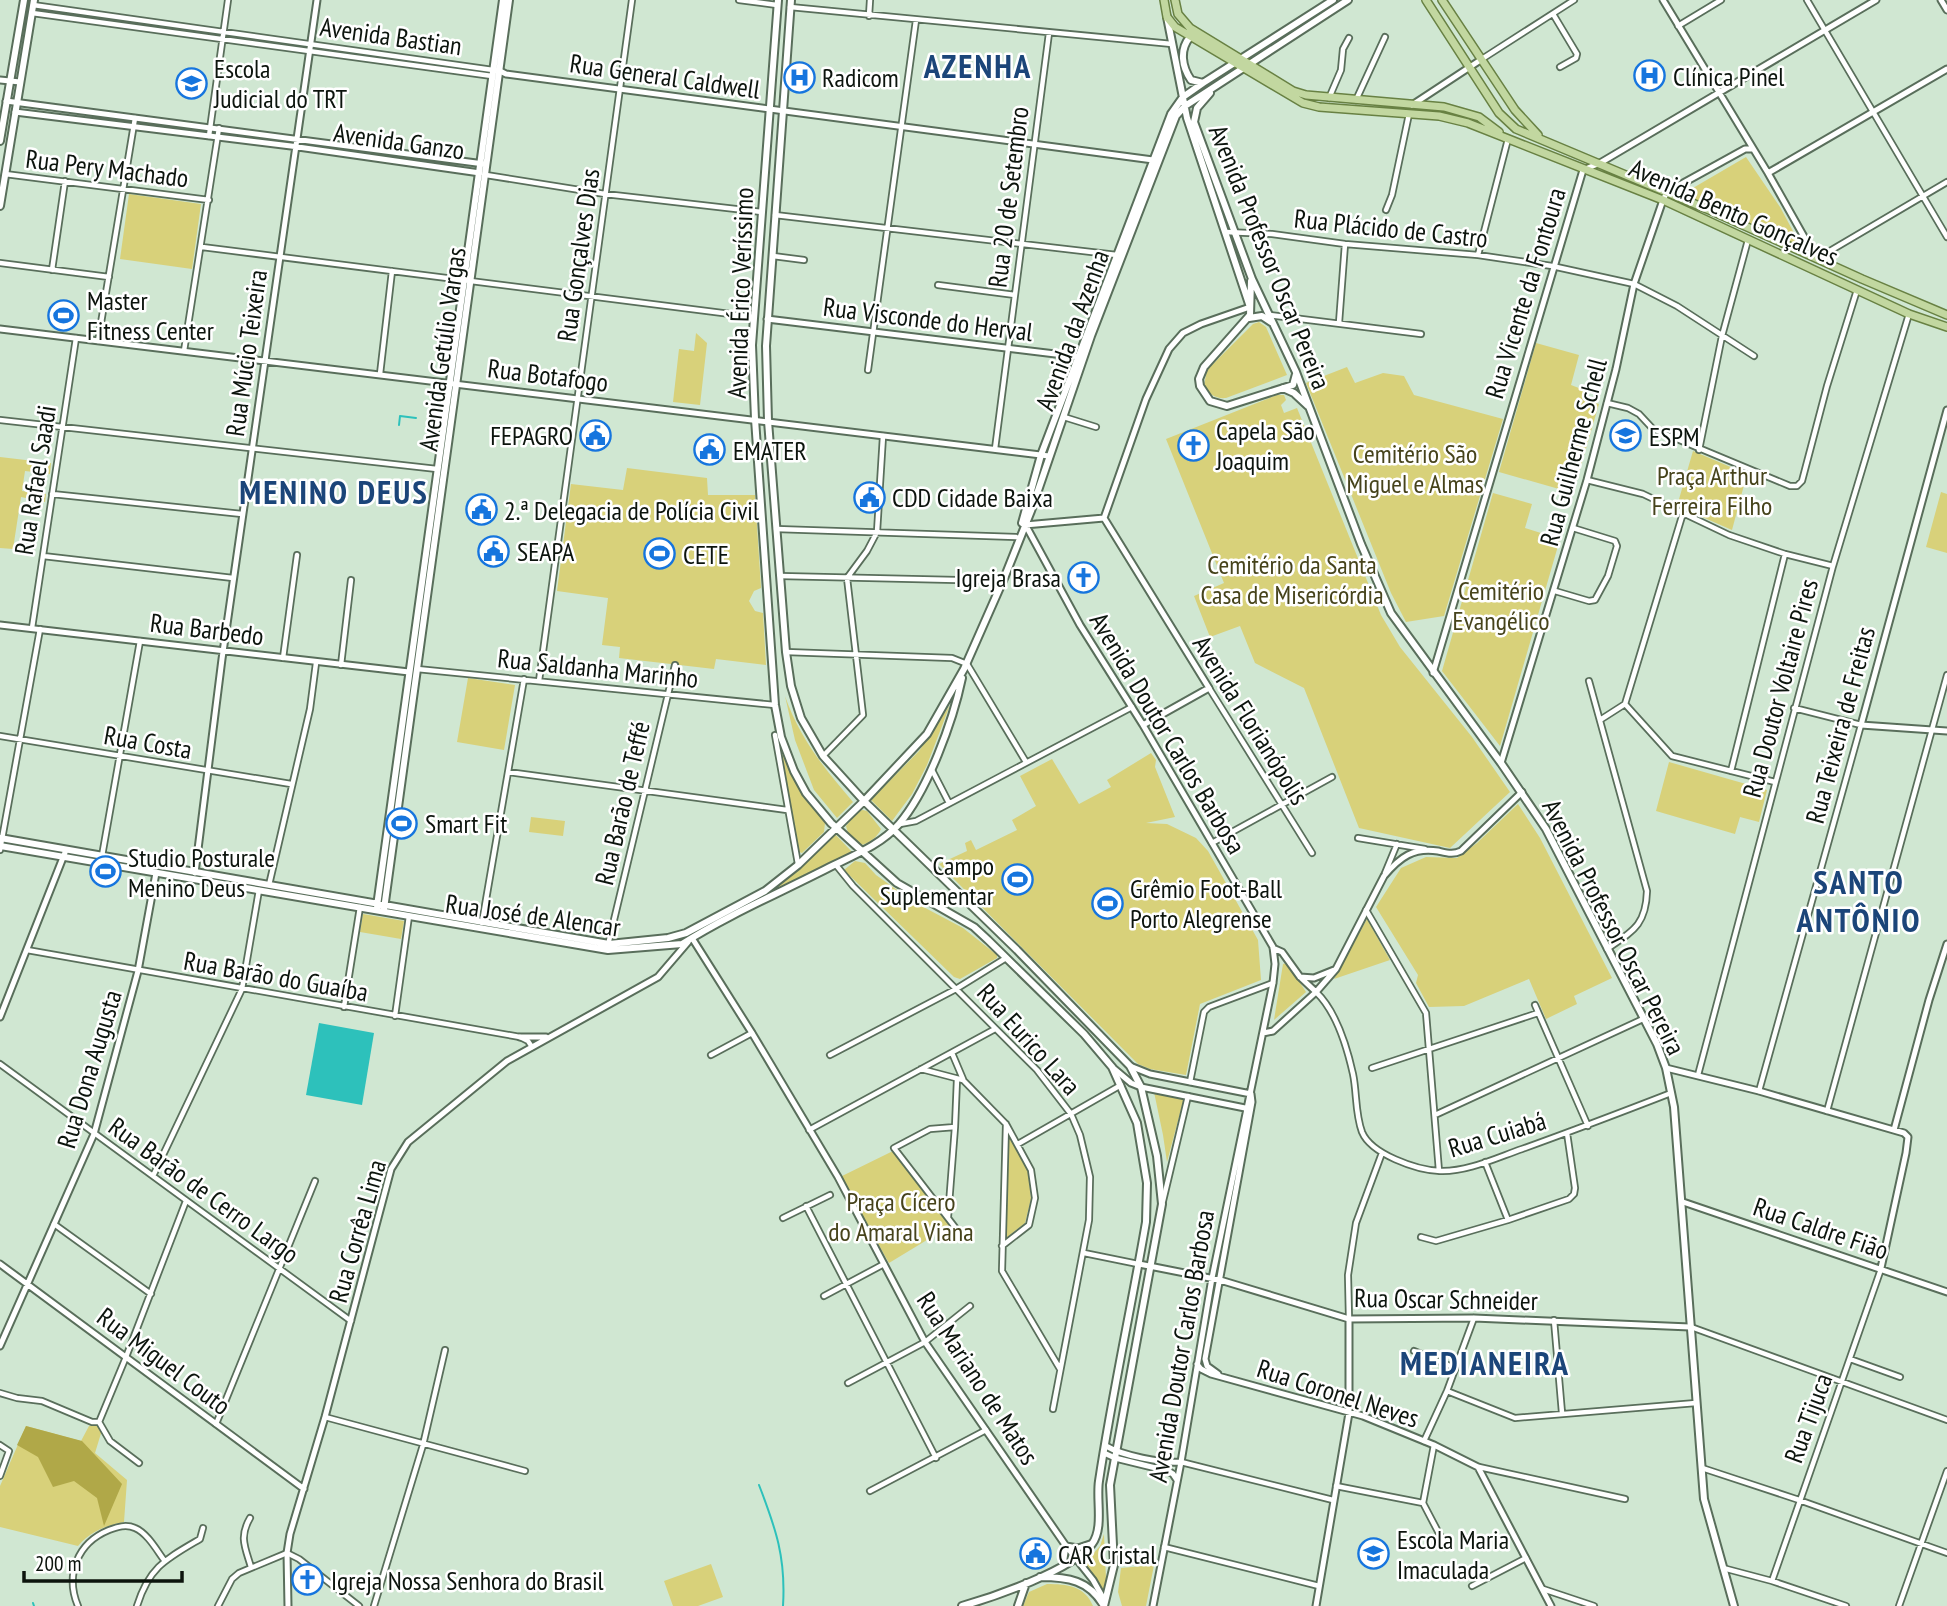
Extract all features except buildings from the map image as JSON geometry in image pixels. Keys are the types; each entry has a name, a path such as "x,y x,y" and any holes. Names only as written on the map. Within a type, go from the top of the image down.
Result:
{"main road":[{"path":"0,141 24,0"},
{"name":"Avenida Getúlio Vargas","path":"498,73 503,0"},
{"name":"Avenida Getúlio Vargas","path":"381,908 409,672 442,466 509,0"},
{"path":"1164,0 1185,106 1348,0"},
{"name":"Avenida Bento Gonçalves","path":"1175,0 1178,14 1190,28 1237,62"},
{"path":"1183,97 1333,0"},
{"path":"1426,0 1499,113 1490,117 1479,117"},
{"path":"1442,0 1515,110 1532,131 1544,140"},
{"name":"Avenida Érico Veríssimo","path":"778,2 754,317 755,419 777,737 806,793 861,853 897,883 974,927 1084,1034 1112,1067 1137,1123 1147,1183 1146,1222 1098,1485 1097,1531 1093,1543"},
{"name":"Avenida Érico Veríssimo","path":"790,3 765,346 768,421 786,652 791,686 801,719 823,756 864,801 1017,950 1130,1066 1141,1087 1157,1156 1162,1204 1110,1485 1114,1565 1104,1606"},
{"path":"0,206 3,174 33,6"},
{"name":"Avenida Bento Gonçalves","path":"1167,17 1175,27 1190,37 1306,96 1444,107 1479,117 1506,137"},
{"path":"1190,37 1183,49 1186,70 1191,80 1203,83"},
{"name":"Avenida Bento Gonçalves","path":"1246,67 1303,103 1319,107 1439,116 1468,123 1583,170 1665,196 1947,314"},
{"name":"Avenida Professor Oscar Pereira","path":"1216,86 1197,108 1195,121 1252,279 1296,373 1391,613 1502,763 1546,830 1666,1068 1683,1202 1701,1468 1709,1520 1734,1605"},
{"name":"Avenida da Azenha","path":"837,827 927,734 966,667 1049,456 1081,357 1153,160 1171,114 1183,97"},
{"name":"Avenida da Azenha","path":"1001,581 1001,574 1025,521 1041,455 1176,116 1185,106"},
{"name":"Avenida Professor Oscar Pereira","path":"1185,106 1250,307"},
{"name":"Avenida Bento Gonçalves","path":"1499,113 1516,129 1600,163 1748,240 1909,314 1947,327"},
{"path":"1252,279 1248,318 1204,367 1199,379 1203,393 1210,401 1227,406 1293,385 1296,373"},
{"path":"1248,318 1262,316 1276,329"},
{"name":"Avenida Professor Oscar Pereira","path":"1283,388 1294,393 1309,407"},
{"name":"Avenida Getúlio Vargas","path":"381,908 417,669 442,466"},
{"name":"Avenida da Azenha","path":"899,824 917,797 956,709 966,667"},
{"path":"409,672 417,669"},
{"name":"Rua José de Alencar","path":"260,887 269,885 410,915 539,938 608,947 669,947 681,944 861,853 899,824"},
{"name":"Rua José de Alencar","path":"1,844 102,856 360,908 423,912 608,947 668,938 701,927 765,891 798,865 837,827"},
{"name":"Rua José de Alencar","path":"65,853 156,873 195,876"},
{"path":"469,926 482,923 492,930"},
{"path":"539,938 558,936"},
{"path":"962,1606 1001,1595 1039,1577 1076,1558 1093,1543"},
{"path":"1039,1577 1066,1578 1084,1584 1096,1592 1104,1606"},
{"path":"1018,1606 1026,1583"}],"street":[{"path":"209,136 228,0"},
{"name":"Rua Múcio Teixeira","path":"195,876 233,578 317,0"},
{"name":"Rua Gonçalves Dias","path":"539,681 632,0"},
{"path":"739,0 778,2"},
{"path":"869,16 870,0"},
{"path":"1412,104 1574,0"},
{"path":"1663,0 1816,258 1947,182"},
{"path":"1678,26 1721,0"},
{"path":"1807,0 1947,237"},
{"name":"Rua Vicente da Fontoura","path":"1433,673 1552,266 1583,170 1600,163 1877,0"},
{"path":"1941,0 1947,10"},
{"path":"790,3 869,16 1172,44"},
{"name":"Avenida Bastian","path":"33,6 423,59 498,73"},
{"name":"Avenida Bastian","path":"33,6 90,21 422,66 498,73"},
{"path":"90,21 92,13"},
{"path":"1553,14 1577,54 1576,58 1560,67"},
{"path":"869,370 916,20"},
{"path":"160,30 161,23"},
{"name":"Rua 20 de Setembro","path":"995,449 1049,33"},
{"path":"1356,101 1385,37"},
{"path":"1329,99 1340,70 1343,49 1349,38"},
{"path":"422,66 423,59"},
{"path":"1768,173 1947,69"},
{"name":"Rua General Caldwell","path":"498,73 1153,160"},
{"path":"0,80 20,82"},
{"name":"Avenida Ganzo","path":"6,101 484,164"},
{"path":"78,120 79,110"},
{"name":"Avenida Ganzo","path":"15,112 295,146 483,174"},
{"path":"1386,210 1392,195 1409,114"},
{"path":"98,341 135,118"},
{"path":"184,351 219,128"},
{"path":"1478,255 1506,137"},
{"path":"1745,149 1748,142"},
{"path":"1665,196 1745,149 1752,149"},
{"path":"387,159 388,151"},
{"name":"Rua Pery Machado","path":"3,174 209,200"},
{"path":"483,174 605,194 762,212"},
{"path":"52,270 65,181"},
{"name":"Rua Guilherme Schell","path":"1502,763 1587,480 1634,285 1665,196"},
{"path":"775,215 1117,255"},
{"name":"Rua Plácido de Castro","path":"1225,232 1272,234 1345,244 1478,255 1552,266 1634,285 1677,306 1754,356"},
{"path":"1699,450 1722,336 1748,240"},
{"path":"1339,323 1345,244"},
{"path":"202,247 392,271 468,277 754,317"},
{"path":"772,256 804,260"},
{"path":"0,262 109,277"},
{"path":"380,374 392,271"},
{"path":"938,285 1015,295"},
{"path":"1607,403 1628,408 1639,414 1653,429 1699,450 1790,486 1797,486 1802,481 1826,386 1857,290"},
{"path":"1025,521 1104,518 1146,399 1169,349 1183,333 1250,307"},
{"name":"Rua Doutor Voltaire Pires","path":"1698,1075 1833,566 1909,314"},
{"path":"1269,315 1421,334"},
{"name":"Rua Visconde do Herval","path":"767,318 1081,357"},
{"name":"Rua Botafogo","path":"0,329 1049,456"},
{"name":"Rua Rafael Saadi","path":"32,628 76,338"},
{"name":"Rua Teixeira de Freitas","path":"1759,1091 1947,410"},
{"path":"1063,417 1097,427"},
{"path":"0,420 442,466"},
{"path":"823,756 863,715 847,578 877,532 883,436"},
{"path":"1587,480 1643,494 1729,535 1785,554 1833,566"},
{"path":"52,494 242,514"},
{"path":"1600,720 1625,704 1683,513"},
{"name":"Avenida Florianópolis","path":"1104,518 1312,853"},
{"name":"Avenida Doutor Carlos Barbosa","path":"1025,521 1080,625 1143,725 1273,947 1273,983 1251,1094 1245,1108 1212,1278 1153,1606"},
{"path":"1555,591 1589,601 1597,599 1608,576 1617,546 1615,541 1573,527"},
{"path":"776,529 1016,537"},
{"path":"1731,771 1785,554"},
{"path":"283,658 297,555"},
{"path":"43,556 233,578"},
{"path":"780,576 1001,581"},
{"path":"341,665 351,580"},
{"name":"Rua Barbedo","path":"0,625 409,672"},
{"path":"1,844 40,629"},
{"path":"102,856 140,641"},
{"path":"786,652 952,658 966,667 1026,762"},
{"path":"269,885 310,709 316,663"},
{"name":"Rua Barão de Teffé","path":"608,947 675,665"},
{"name":"Rua Saldanha Marinho","path":"417,669 775,705"},
{"path":"1827,1111 1947,675"},
{"path":"482,923 524,679"},
{"path":"1589,681 1647,891 1645,912 1640,922 1633,931 1607,949"},
{"path":"1143,725 1209,688"},
{"path":"1625,704 1672,756 1775,782"},
{"name":"Rua José de Alencar","path":"899,824 916,821 1132,707"},
{"path":"1794,708 1861,725 1947,731"},
{"name":"Rua Costa","path":"0,736 291,784"},
{"path":"777,737 798,865"},
{"path":"931,767 949,803"},
{"path":"508,772 787,810"},
{"path":"1211,843 1332,777"},
{"path":"1358,838 1451,854 1461,851 1522,792"},
{"path":"1263,1033 1273,1031 1316,992 1336,969 1384,876 1397,844"},
{"path":"1384,876 1407,854 1425,849"},
{"path":"0,1017 65,853"},
{"name":"Rua Eurico Lara","path":"836,865 853,886 1037,1070 1071,1114 1080,1135 1090,1177 1089,1220 1053,1409"},
{"name":"Rua Dona Augusta","path":"0,1346 94,1133 138,971 156,873"},
{"path":"153,1176 242,989 260,887"},
{"path":"344,1007 360,908"},
{"path":"1366,910 1426,1013 1439,1171"},
{"path":"395,1016 410,915 423,912"},
{"name":"Rua Corrêa Lima","path":"288,1606 287,1553 290,1534 396,1157 408,1142 507,1062 658,977 701,927"},
{"name":"Rua Mariano de Matos","path":"692,938 752,1032 838,1177 925,1342 1098,1588 1104,1606"},
{"path":"1894,1130 1947,944"},
{"path":"1273,947 1282,952 1300,977 1316,992 1337,1023 1353,1075 1362,1132 1369,1144 1381,1153 1356,1223 1348,1275 1349,1413 1317,1606"},
{"name":"Rua Barão do Guaíba","path":"27,950 520,1037"},
{"path":"830,1055 956,989 1006,958"},
{"path":"1300,977 1320,976 1336,969"},
{"path":"1190,1082 1204,1012 1209,1007 1273,983"},
{"path":"1535,1005 1588,1126"},
{"path":"1372,1069 1538,1013"},
{"path":"1435,1115 1643,1019"},
{"path":"808,1130 995,1028"},
{"path":"711,1055 752,1032"},
{"path":"520,1037 542,1038 552,1035"},
{"path":"520,1037 528,1041 531,1047"},
{"path":"520,1037 524,1044 523,1052"},
{"path":"952,1053 963,1080 1006,1124 1031,1171 1035,1198 1029,1225 1001,1247"},
{"name":"Rua Barão de Cerro Largo","path":"0,1064 351,1322"},
{"path":"1130,1066 1150,1074 1251,1094"},
{"path":"1112,1067 1131,1083 1141,1087 1245,1108"},
{"path":"1666,1068 1759,1091 1904,1133 1908,1137 1881,1268"},
{"path":"920,1069 963,1080"},
{"path":"948,1218 957,1079"},
{"path":"1018,1144 1121,1084"},
{"name":"Rua Cuiabá","path":"1381,1153 1439,1171 1485,1162 1671,1093"},
{"name":"Avenida Doutor Carlos Barbosa","path":"1222,1377 1207,1366 1205,1359 1248,1128 1251,1094"},
{"path":"1162,1204 1188,1096"},
{"path":"1006,1124 1001,1264 1005,1279 1060,1370"},
{"path":"955,1127 930,1129 894,1148 961,1235"},
{"path":"1421,1237 1436,1241 1569,1199 1575,1188 1567,1133"},
{"path":"1485,1162 1508,1220"},
{"path":"216,1424 315,1181"},
{"path":"783,1219 830,1195"},
{"path":"99,1422 127,1357 186,1201"},
{"name":"Rua Caldre Fião","path":"1683,1202 1947,1292"},
{"path":"806,1206 936,1458"},
{"path":"54,1224 150,1294"},
{"name":"Rua Oscar Schneider","path":"1084,1253 1212,1278 1349,1319 1474,1318 1690,1327"},
{"path":"824,1296 884,1264"},
{"name":"Rua Miguel Couto","path":"0,1265 304,1489"},
{"name":"Rua Tijuca","path":"1772,1581 1881,1268"},
{"path":"848,1384 925,1342 970,1306"},
{"path":"1424,1441 1447,1391 1474,1318"},
{"path":"1554,1320 1562,1413"},
{"path":"1690,1327 1947,1420"},
{"path":"374,1606 424,1445 445,1350"},
{"path":"1414,1351 1455,1368"},
{"path":"1850,1359 1900,1377"},
{"name":"Rua Coronel Neves","path":"1197,1364 1201,1369 1222,1377 1349,1413 1434,1445 1478,1467"},
{"path":"1447,1391 1515,1418 1696,1403"},
{"path":"0,1393 42,1401 92,1422 99,1422"},
{"path":"325,1417 525,1471"},
{"path":"99,1422 110,1441 139,1463"},
{"path":"870,1491 986,1430"},
{"path":"0,1445 9,1451 0,1476"},
{"path":"1434,1445 1423,1503 1445,1545"},
{"path":"1105,1450 1167,1471 1177,1480"},
{"path":"1116,1455 1181,1462 1333,1500"},
{"path":"1478,1467 1625,1499"},
{"path":"1478,1467 1551,1606"},
{"path":"1701,1468 1947,1553"},
{"path":"1899,1606 1947,1471"},
{"path":"1336,1486 1423,1503"},
{"path":"250,1518 243,1531 251,1567"},
{"path":"78,1606 73,1586 75,1563 87,1543 96,1536 117,1527 136,1528 145,1535 164,1560"},
{"path":"137,1606 145,1583 164,1560 200,1539 203,1528"},
{"path":"1063,1565 1066,1546 1083,1547 1093,1543"},
{"path":"1164,1547 1319,1586"},
{"path":"219,1606 232,1579 251,1567 287,1553 299,1559 359,1606"},
{"path":"1472,1586 1527,1558"},
{"path":"1723,1568 1846,1606"},
{"path":"1543,1589 1594,1606"}],"green space":[{"path":"1746,157 1780,207 1801,246 1681,195"},
{"path":"129,194 201,204 192,269 120,259"},
{"path":"1259,322 1266,327 1287,375 1226,398 1213,396 1204,385 1207,370 1253,324"},
{"path":"696,333 707,343 700,405 673,402 679,349 694,351"},
{"path":"1536,343 1579,355 1571,385 1584,390 1582,399 1599,404 1573,493 1499,472"},
{"name":"Cemitério São Miguel e Almas","path":"1347,367 1355,383 1383,373 1404,376 1414,395 1503,419 1444,616 1406,622 1391,593 1306,383"},
{"name":"Cemitério da Santa Casa de Misericórdia","path":"1277,395 1284,395 1286,400 1281,405 1284,413 1297,408 1381,615 1400,647 1472,737 1510,792 1450,848 1359,828 1304,688 1255,663 1240,626 1210,637 1194,596 1224,583 1166,439"},
{"name":"Praça Arthur Ferreira Filho","path":"1693,451 1747,474 1732,530 1677,506"},
{"path":"0,457 51,463 50,474 25,471 22,491 46,494 45,502 21,497 13,549 0,548"},
{"name":"CETE","path":"627,468 707,478 708,495 755,495 761,588 754,591 749,601 755,611 763,613 766,665 716,659 714,669 619,658 620,647 602,645 608,598 557,591 571,484 623,490"},
{"path":"1941,492 1947,494 1947,553 1926,547"},
{"name":"Cemitério Evangélico","path":"1493,493 1532,504 1525,528 1560,539 1500,746 1442,671"},
{"path":"468,678 515,685 504,750 457,742"},
{"path":"785,696 805,739 853,802 837,818 814,790 795,740"},
{"path":"950,705 927,765 912,794 892,821 871,800 919,751"},
{"path":"779,748 804,797 825,823 824,832 802,853 799,852"},
{"name":"Grêmio Foot-Ball Porto Alegrense","path":"1151,753 1156,760 1155,767 1175,817 1146,823 1167,824 1196,838 1208,851 1258,940 1261,980 1200,1004 1186,1075 1150,1069 1138,1064 939,864 967,851 965,843 971,840 976,850 1017,830 1012,820 1036,806 1020,776 1052,759 1079,804 1111,787 1107,780"},
{"path":"1669,762 1767,790 1759,822 1740,817 1735,834 1656,811"},
{"path":"1518,804 1540,838 1612,978 1574,996 1577,1004 1546,1019 1529,979 1464,1006 1429,1007 1416,983 1418,975 1376,907 1401,868 1426,857 1457,858"},
{"path":"858,811 867,811 881,829 873,839 861,845 848,833 846,826"},
{"path":"531,817 565,821 563,836 529,832"},
{"path":"835,834 852,852 774,892 774,890"},
{"path":"855,861 865,863 876,875 914,902 963,928 997,955 997,958 960,979 954,977 844,870"},
{"path":"363,914 404,921 401,939 360,932"},
{"path":"1367,919 1390,960 1334,979"},
{"path":"1287,963 1306,992 1274,1020 1283,964"},
{"path":"1154,1092 1184,1098 1167,1162 1163,1135"},
{"path":"1009,1135 1028,1171 1031,1199 1025,1223 1006,1238"},
{"name":"Praça Cícero do Amaral Viana","path":"893,1151 950,1226 889,1263 840,1177"},
{"path":"99,1425 102,1430 95,1453 127,1480 124,1522 99,1530 78,1546 0,1527 0,1486 26,1426 81,1441 89,1426"},
{"path":"1104,1534 1105,1592 1084,1564 1100,1546"},
{"path":"1145,1560 1155,1560 1146,1606 1122,1606 1118,1592 1121,1568 1144,1566"},
{"path":"711,1564 723,1597 698,1606 673,1606 664,1581"},
{"path":"1047,1584 1080,1590 1093,1606 1023,1606 1029,1592"}],"shaded area":[{"path":"26,1426 82,1441 122,1484 104,1526 97,1498 74,1481 53,1487 38,1457 17,1445"}],"water":[{"path":"319,1023 374,1033 362,1105 306,1095"}],"waterway":[{"path":"399,425 400,416 416,418"},
{"path":"759,1485 781,1558 783,1606"}],"place":[{"name":"Clínica Pinel","path":"1650,76"},
{"name":"Radicom","path":"799,77"},
{"name":"Escola Judicial do TRT","path":"191,83"},
{"name":"Master Fitness Center","path":"64,315"},
{"name":"FEPAGRO","path":"596,435"},
{"name":"ESPM","path":"1626,436"},
{"name":"Capela São Joaquim","path":"1193,445"},
{"name":"EMATER","path":"710,450"},
{"name":"CDD Cidade Baixa","path":"869,497"},
{"name":"2.ª Delegacia de Polícia Civil","path":"481,510"},
{"name":"SEAPA","path":"494,551"},
{"name":"CETE","path":"660,554"},
{"name":"Igreja Brasa","path":"1084,577"},
{"name":"Smart Fit","path":"402,823"},
{"name":"Studio Posturale Menino Deus","path":"105,872"},
{"name":"Campo Suplementar","path":"1017,880"},
{"name":"Grêmio Foot-Ball Porto Alegrense","path":"1107,903"},
{"name":"CAR Cristal","path":"1035,1554"},
{"name":"Escola Maria Imaculada","path":"1374,1554"},
{"name":"Igreja Nossa Senhora do Brasil","path":"308,1580"}],"district":[{"name":"AZENHA","path":"978,65"},
{"name":"MENINO DEUS","path":"334,491"},
{"name":"SANTO ANTÔNIO","path":"1859,900"},
{"name":"MEDIANEIRA","path":"1485,1362"}]}
